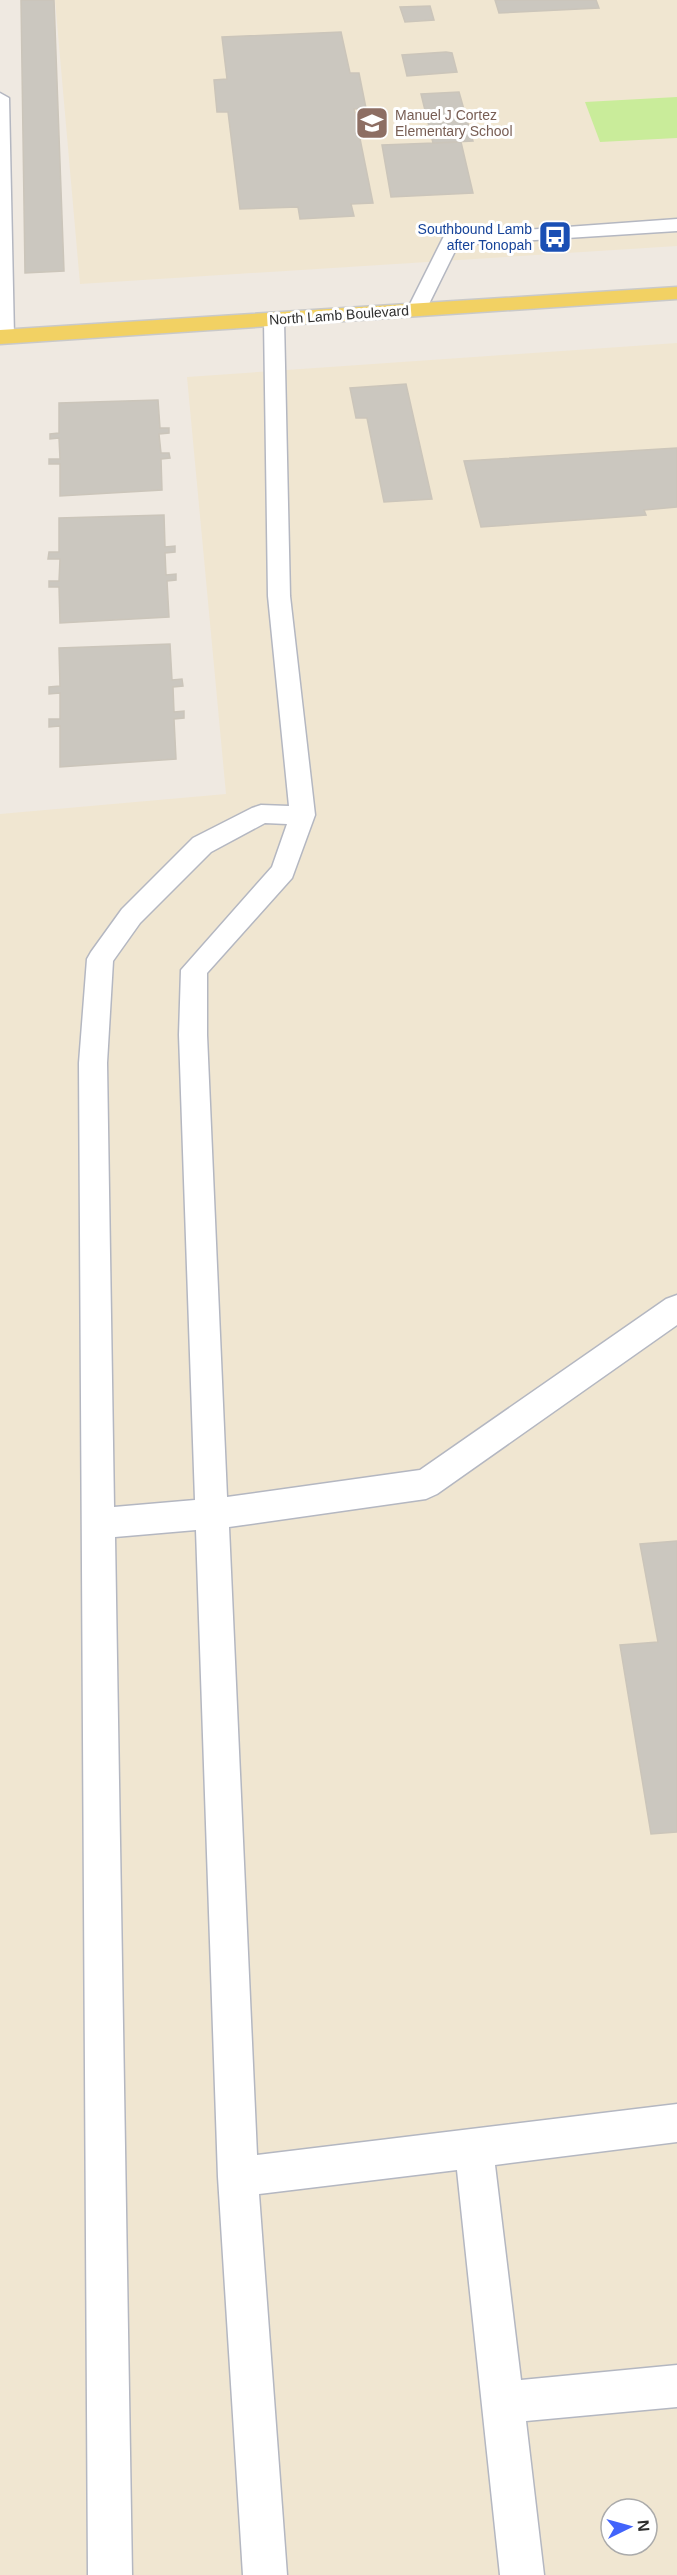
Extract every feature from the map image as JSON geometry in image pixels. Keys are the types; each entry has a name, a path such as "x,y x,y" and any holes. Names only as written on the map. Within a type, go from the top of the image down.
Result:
{"main road":[{"name":"North Lamb Boulevard","path":"2,337 677,293"}],"lane":[{"path":"0,98 2,337"},
{"path":"417,310 452,240 677,225"},
{"path":"265,2575 238,2177 193,1035 194,970 283,871 302,815 279,596 274,320"},
{"path":"110,2575 93,1063 100,959 131,916 202,845 261,814 302,815"},
{"path":"98,1523 213,1514 426,1484 677,1308"},
{"path":"238,2177 677,2123"},
{"path":"474,2148 522,2575"},
{"path":"503,2403 677,2386"}],"shaded area":[{"name":"Manuel J Cortez Elementary School","path":"55,0 677,0 677,246 80,284"},
{"path":"677,343 677,2575 0,2575 0,814 226,794 187,377"}],"green space":[{"path":"677,97 677,138 600,142 585,102"}],"building":[{"path":"21,0 54,0 64,271 25,273"},
{"path":"495,0 596,0 599,8 499,13"},
{"path":"430,6 434,20 405,22 400,7"},
{"path":"341,32 350,73 359,73 366,108 354,109 373,203 351,204 354,216 300,219 298,207 240,209 228,112 217,112 214,80 227,79 222,37"},
{"path":"452,53 457,72 407,76 402,55"},
{"path":"459,92 473,141 433,143 421,94"},
{"path":"461,142 473,193 391,197 382,145"},
{"path":"406,384 432,499 384,502 367,418 356,418 350,388"},
{"path":"158,400 160,428 169,428 169,433 159,434 161,453 169,453 170,458 161,459 162,490 60,496 60,464 49,464 49,459 60,459 59,438 50,439 50,434 59,433 59,403"},
{"path":"677,448 677,507 644,510 646,515 481,527 464,461"},
{"path":"164,515 165,547 175,546 175,552 165,553 166,575 176,574 176,580 167,581 169,617 60,623 59,587 49,587 49,581 59,581 60,559 48,559 49,552 59,552 59,518"},
{"path":"170,644 172,680 182,679 183,686 173,687 174,712 184,711 184,718 174,719 176,759 60,767 60,726 49,727 49,719 60,719 60,693 49,694 49,687 60,686 59,648"},
{"path":"677,1541 677,1832 651,1834 620,1645 658,1642 640,1544"}],"place":[{"name":"Manuel J Cortez Elementary School","path":"372,123"},
{"name":"Southbound Lamb after Tonopah","path":"555,237"}]}
